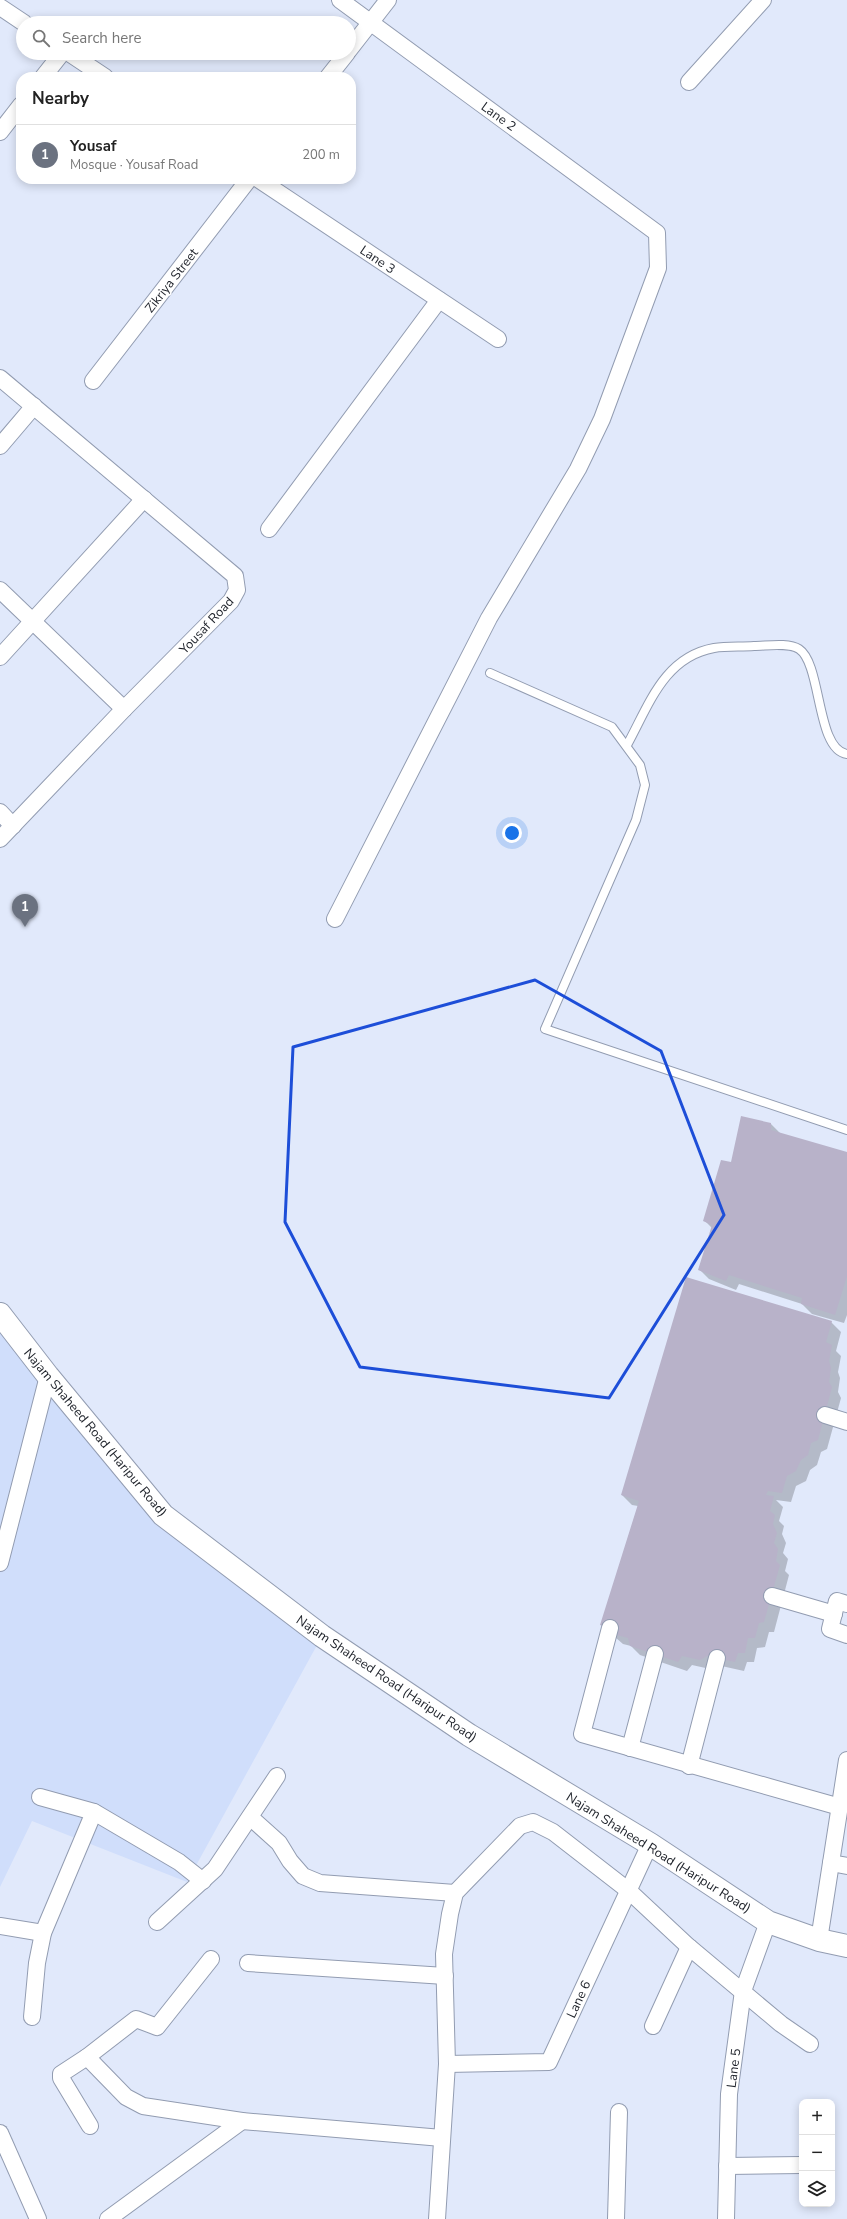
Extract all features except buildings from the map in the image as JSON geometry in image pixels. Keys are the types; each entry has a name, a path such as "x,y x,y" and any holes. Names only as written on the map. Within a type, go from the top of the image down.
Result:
{"main road":[{"name":"Najam Shaheed Road (Haripur Road)","path":"0,1314 48,1376 163,1515 201,1545 236,1569 322,1636 469,1735 650,1844 768,1922 819,1940 847,1946"}],"street":[{"name":"Lane 2","path":"336,919 489,618 578,469 602,419 658,268 657,233 340,0"},
{"path":"356,41 388,0"},
{"path":"689,82 763,0"},
{"path":"0,7 16,18"},
{"path":"47,72 56,60"},
{"path":"80,60 98,72"},
{"path":"332,72 341,60"},
{"path":"0,132 16,111"},
{"name":"Zikriya Street","path":"93,381 245,184"},
{"name":"Lane 3","path":"265,184 498,339"},
{"path":"269,528 439,300"},
{"name":"Yousaf Road","path":"0,378 235,576 237,590 231,601 124,709 0,839"},
{"path":"0,446 34,406"},
{"path":"0,657 144,499"},
{"path":"0,590 124,709"},
{"path":"0,812 13,826"},
{"path":"0,1563 48,1376"},
{"path":"825,1415 847,1422"},
{"path":"772,1596 834,1614"},
{"path":"847,1604 837,1601 830,1630 847,1635"},
{"path":"610,1628 582,1734 689,1766 840,1807"},
{"path":"630,1748 655,1654"},
{"path":"689,1766 717,1658"},
{"path":"819,1940 847,1760"},
{"path":"157,1922 215,1869 277,1776"},
{"path":"40,1797 94,1812 180,1862 203,1881"},
{"path":"32,2017 37,1963 43,1933 94,1812"},
{"path":"250,1817 279,1843 290,1861 303,1876 320,1882 455,1893"},
{"path":"437,2219 447,2064 444,1954 455,1893 520,1826 533,1822 553,1832 628,1891 690,1947 781,2024 810,2044"},
{"name":"Lane 6","path":"447,2064 549,2062 650,1844"},
{"path":"831,1863 847,1866"},
{"name":"Lane 5","path":"726,2219 729,2094 743,1991 768,1922"},
{"path":"0,1926 43,1933"},
{"path":"653,2026 690,1947"},
{"path":"90,2126 62,2078 64,2070 87,2057 136,2019 157,2027 211,1959"},
{"path":"248,1963 445,1976"},
{"path":"87,2057 126,2097 143,2106 242,2121 442,2138"},
{"path":"616,2219 619,2112"},
{"path":"108,2219 242,2121"},
{"path":"0,2133 38,2219"},
{"path":"727,2166 799,2166"}],"lane":[{"path":"627,745 660,684 674,667 687,658 694,654 715,648 779,645 798,648 808,657 834,747 843,754 847,754"},
{"path":"490,673 612,727 627,745 640,765 645,785 636,820 545,1029 847,1130"}],"highlighted area":[{"path":"535,980 661,1051 724,1215 609,1398 360,1367 285,1222 293,1047"}],"shaded area":[{"path":"0,1314 161,1518 322,1636 187,1882 32,1821 0,1887"}],"place":[{"name":"Yousaf","path":"25,927"}]}
